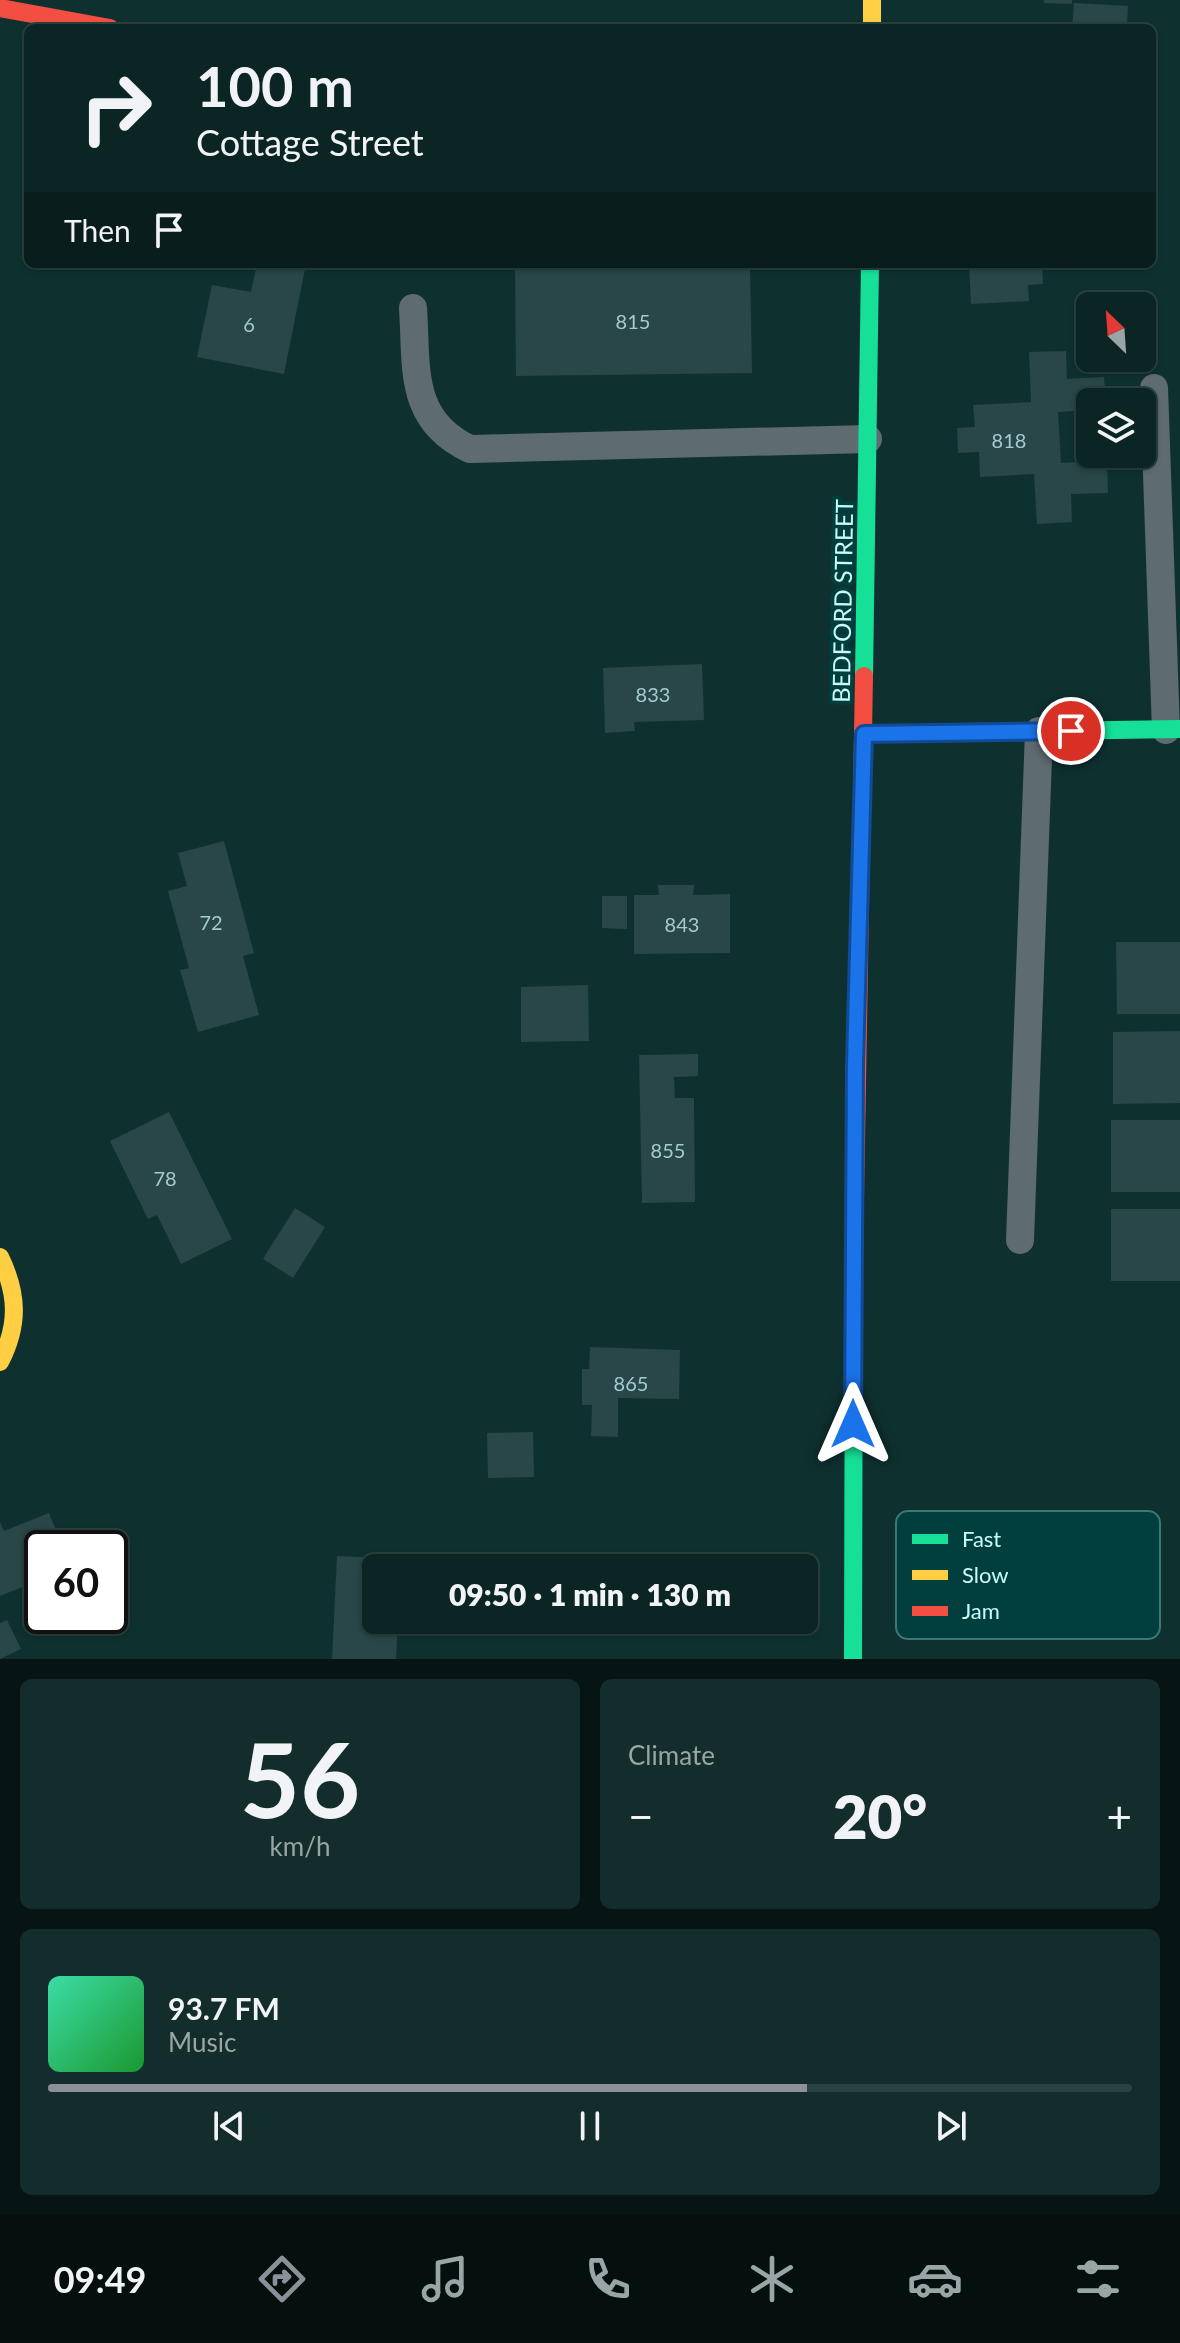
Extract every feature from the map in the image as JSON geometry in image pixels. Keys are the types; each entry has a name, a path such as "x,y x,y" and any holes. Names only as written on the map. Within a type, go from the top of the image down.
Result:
{"main road":[{"path":"872,0 872,24"},
{"path":"0,8 88,24"},
{"name":"BEDFORD STREET","path":"853,1659 855,1078 864,734 870,268"},
{"path":"864,734 1173,730"},
{"path":"0,1257 13,1281 18,1311 12,1341 0,1362"}],"lane":[{"path":"413,308 418,382 427,417 447,439 470,449 868,439"},
{"path":"1156,424 1173,730"},
{"path":"1020,1240 1039,731"}],"building":[{"path":"1044,0 1072,0 1072,4 1044,3"},
{"path":"1074,3 1128,6 1127,24 1072,24"},
{"path":"256,268 305,268 284,374 197,357 212,285 251,292"},
{"path":"750,268 752,373 516,376 515,270"},
{"path":"969,268 1042,268 1043,284 1028,285 1029,301 971,304"},
{"path":"1066,351 1067,379 1104,377 1105,388 1076,388 1076,411 1058,412 1061,463 1076,462 1076,468 1107,468 1108,493 1071,494 1072,522 1037,524 1034,474 980,477 979,452 958,453 957,428 975,427 973,405 1031,402 1029,352"},
{"path":"702,664 704,720 634,722 635,731 605,733 603,668"},
{"path":"224,841 254,953 243,956 259,1015 198,1032 180,970 189,968 168,891 187,886 178,853"},
{"path":"658,885 694,885 693,895 730,894 730,953 634,954 634,895 659,895"},
{"path":"602,896 627,896 627,929 602,928"},
{"path":"1116,942 1180,942 1180,1014 1117,1014"},
{"path":"588,985 589,1041 521,1042 521,987"},
{"path":"1180,1031 1180,1103 1113,1104 1113,1032"},
{"path":"698,1054 698,1076 674,1077 675,1098 694,1098 695,1202 642,1203 639,1055"},
{"path":"169,1112 232,1239 181,1264 157,1215 148,1219 110,1141"},
{"path":"1111,1120 1180,1120 1180,1192 1111,1192"},
{"path":"295,1208 325,1227 293,1278 263,1259"},
{"path":"1111,1209 1180,1209 1180,1281 1111,1281"},
{"path":"590,1347 680,1350 679,1399 618,1398 618,1437 591,1436 592,1405 582,1405 582,1369 589,1369"},
{"path":"533,1432 534,1477 488,1478 487,1433"},
{"path":"49,1513 56,1530 24,1530 24,1586 0,1596 0,1522 4,1531"},
{"path":"337,1556 362,1557 362,1634 397,1634 396,1659 332,1659"},
{"path":"7,1620 21,1649 0,1659 0,1623"}],"traffic: fast":[{"path":"864,676 870,268"},
{"path":"864,734 1180,729"},
{"path":"853,1659 854,1258"}],"traffic: slow":[{"path":"872,0 872,24"},
{"path":"0,1257 10,1284 14,1310 11,1335 0,1362"}],"traffic: jam":[{"path":"0,8 88,24"},
{"path":"854,1258 864,676"}],"route":[{"path":"853,1424 855,1063 864,734 1071,731"}]}
